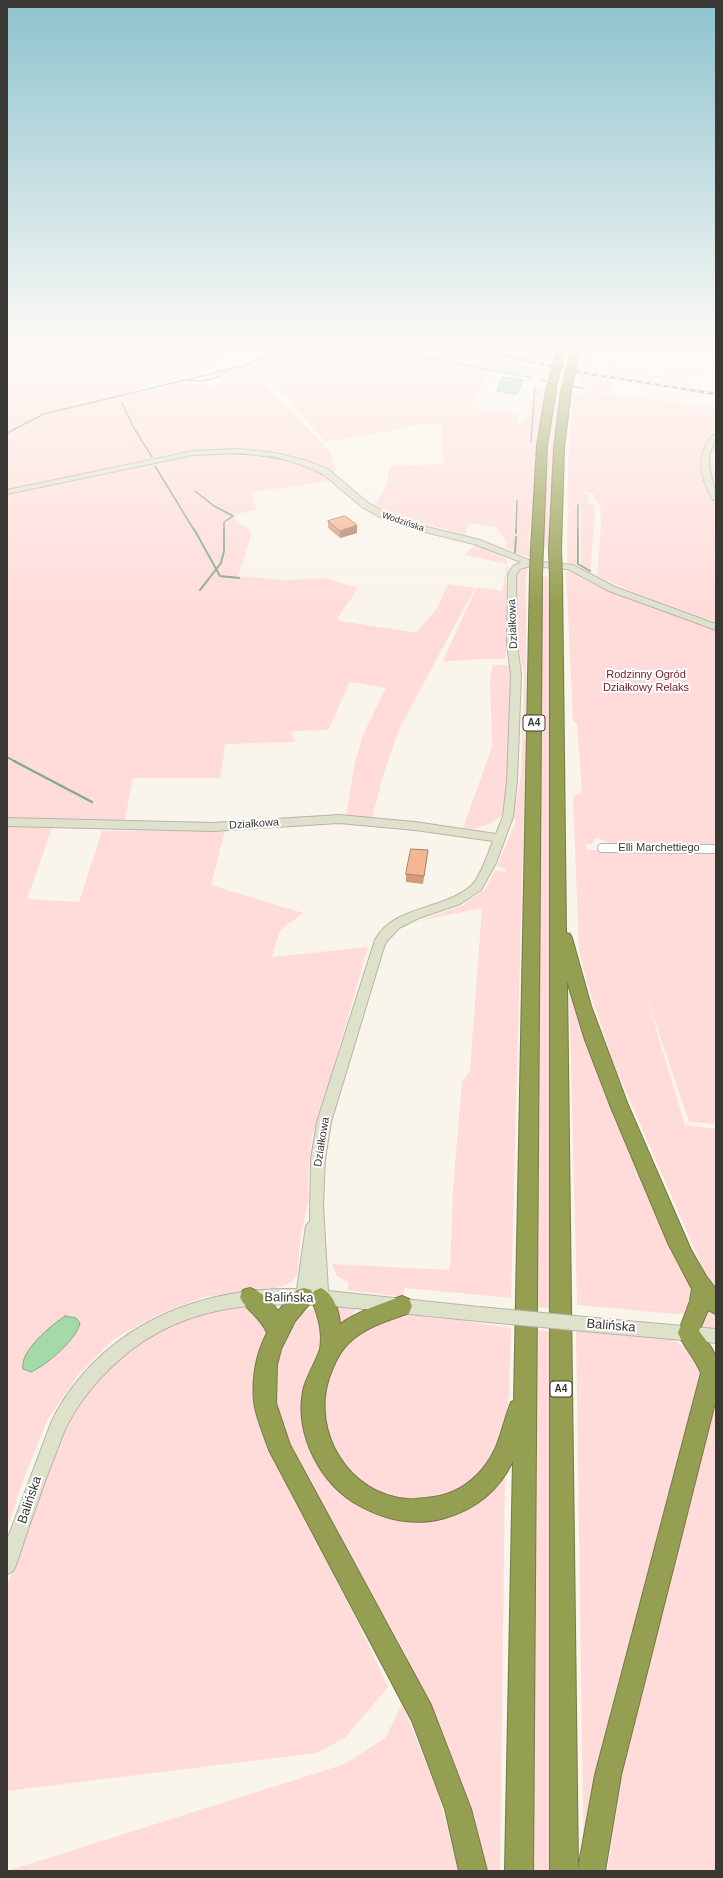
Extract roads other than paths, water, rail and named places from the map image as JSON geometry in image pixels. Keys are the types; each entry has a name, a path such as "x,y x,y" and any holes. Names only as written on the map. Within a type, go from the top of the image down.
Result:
{"highway":[{"name":"A4","path":"519,1871 533,568 537,548 544,434"},
{"name":"A4","path":"561,434 555,550 564,1871"},
{"path":"558,908 574,979 586,1022 602,1064 674,1231 702,1288 716,1304"},
{"path":"591,1871 608,1775 714,1370 688,1333 690,1325 700,1304 702,1288"},
{"path":"250,1297 267,1310 274,1321 278,1333"},
{"path":"330,1349 330,1318 326,1306 312,1298 288,1314 271,1347 266,1365 265,1403 280,1450 382,1635 422,1714 456,1802 473,1871"},
{"path":"402,1306 370,1318 346,1333 330,1349 318,1373 312,1395 314,1426 322,1452 332,1468 345,1483 363,1496 384,1507 407,1512 431,1510 452,1505 473,1495 487,1481 505,1454 525,1389"}],"street":[{"path":"716,437 707,449 705,467 709,484 716,498"},
{"name":"Wodzińska","path":"7,492 183,454 217,451 260,453 294,459 326,472 339,481 365,505 387,517 428,530 477,542 505,552 533,568 570,567 612,589 716,627"},
{"name":"Wodzińska","path":"505,552 518,566"},
{"path":"518,566 533,568"},
{"name":"Działkowa","path":"312,1298 318,1159 324,1122 381,940 395,925 415,915 456,901 477,887 490,863 510,810 516,663 512,643 512,575 513,571 518,566"},
{"name":"Działkowa","path":"7,822 213,827 340,819 408,825 500,838"},
{"name":"Elli Marchettiego","path":"602,848 716,849"},
{"name":"Balińska","path":"7,1565 37,1478 65,1412 90,1378 122,1346 163,1320 206,1305 250,1297 312,1298 716,1336"}],"waterway":[{"path":"138,434 152,457"},
{"path":"531,441 532,434"},
{"path":"227,453 257,455 287,460"},
{"path":"155,466 194,530"},
{"path":"311,468 321,474"},
{"path":"195,491 214,506 233,516 224,522 224,551 221,563 216,569"},
{"path":"516,530 517,501"},
{"path":"578,504 578,564 590,571"},
{"path":"194,529 216,569"},
{"path":"515,552 516,537"},
{"path":"200,590 216,569"},
{"path":"216,569 220,576 239,578"},
{"path":"7,757 16,762"},
{"path":"14,761 92,802"}],"park label":[{"name":"Rodzinny Ogród Działkowy Relaks","path":"646,681"}]}
